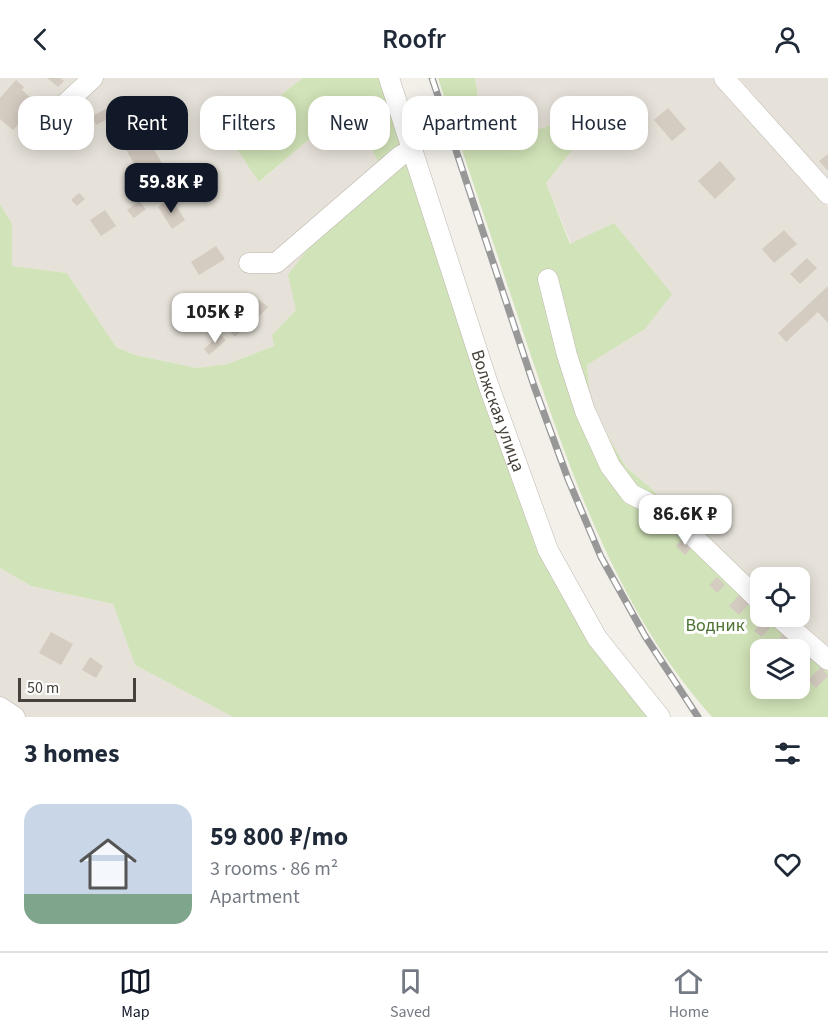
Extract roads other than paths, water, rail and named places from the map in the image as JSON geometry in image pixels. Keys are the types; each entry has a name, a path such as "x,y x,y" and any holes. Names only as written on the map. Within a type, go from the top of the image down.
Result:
{"street":[{"path":"74,96 93,78"},
{"name":"Волжская улица","path":"389,78 402,117"},
{"path":"724,78 828,194"},
{"path":"249,263 276,263 400,156 413,150"},
{"name":"Волжская улица","path":"413,150 488,384 548,550 597,638 660,717"},
{"path":"549,279 567,355 585,411 610,466 631,494 670,514 750,591"},
{"path":"790,627 828,660"},
{"path":"0,707 15,717"}],"railway":[{"path":"432,78 534,386 568,479 601,557 645,636 698,717"}],"park label":[{"name":"Водник","path":"715,625"}]}
